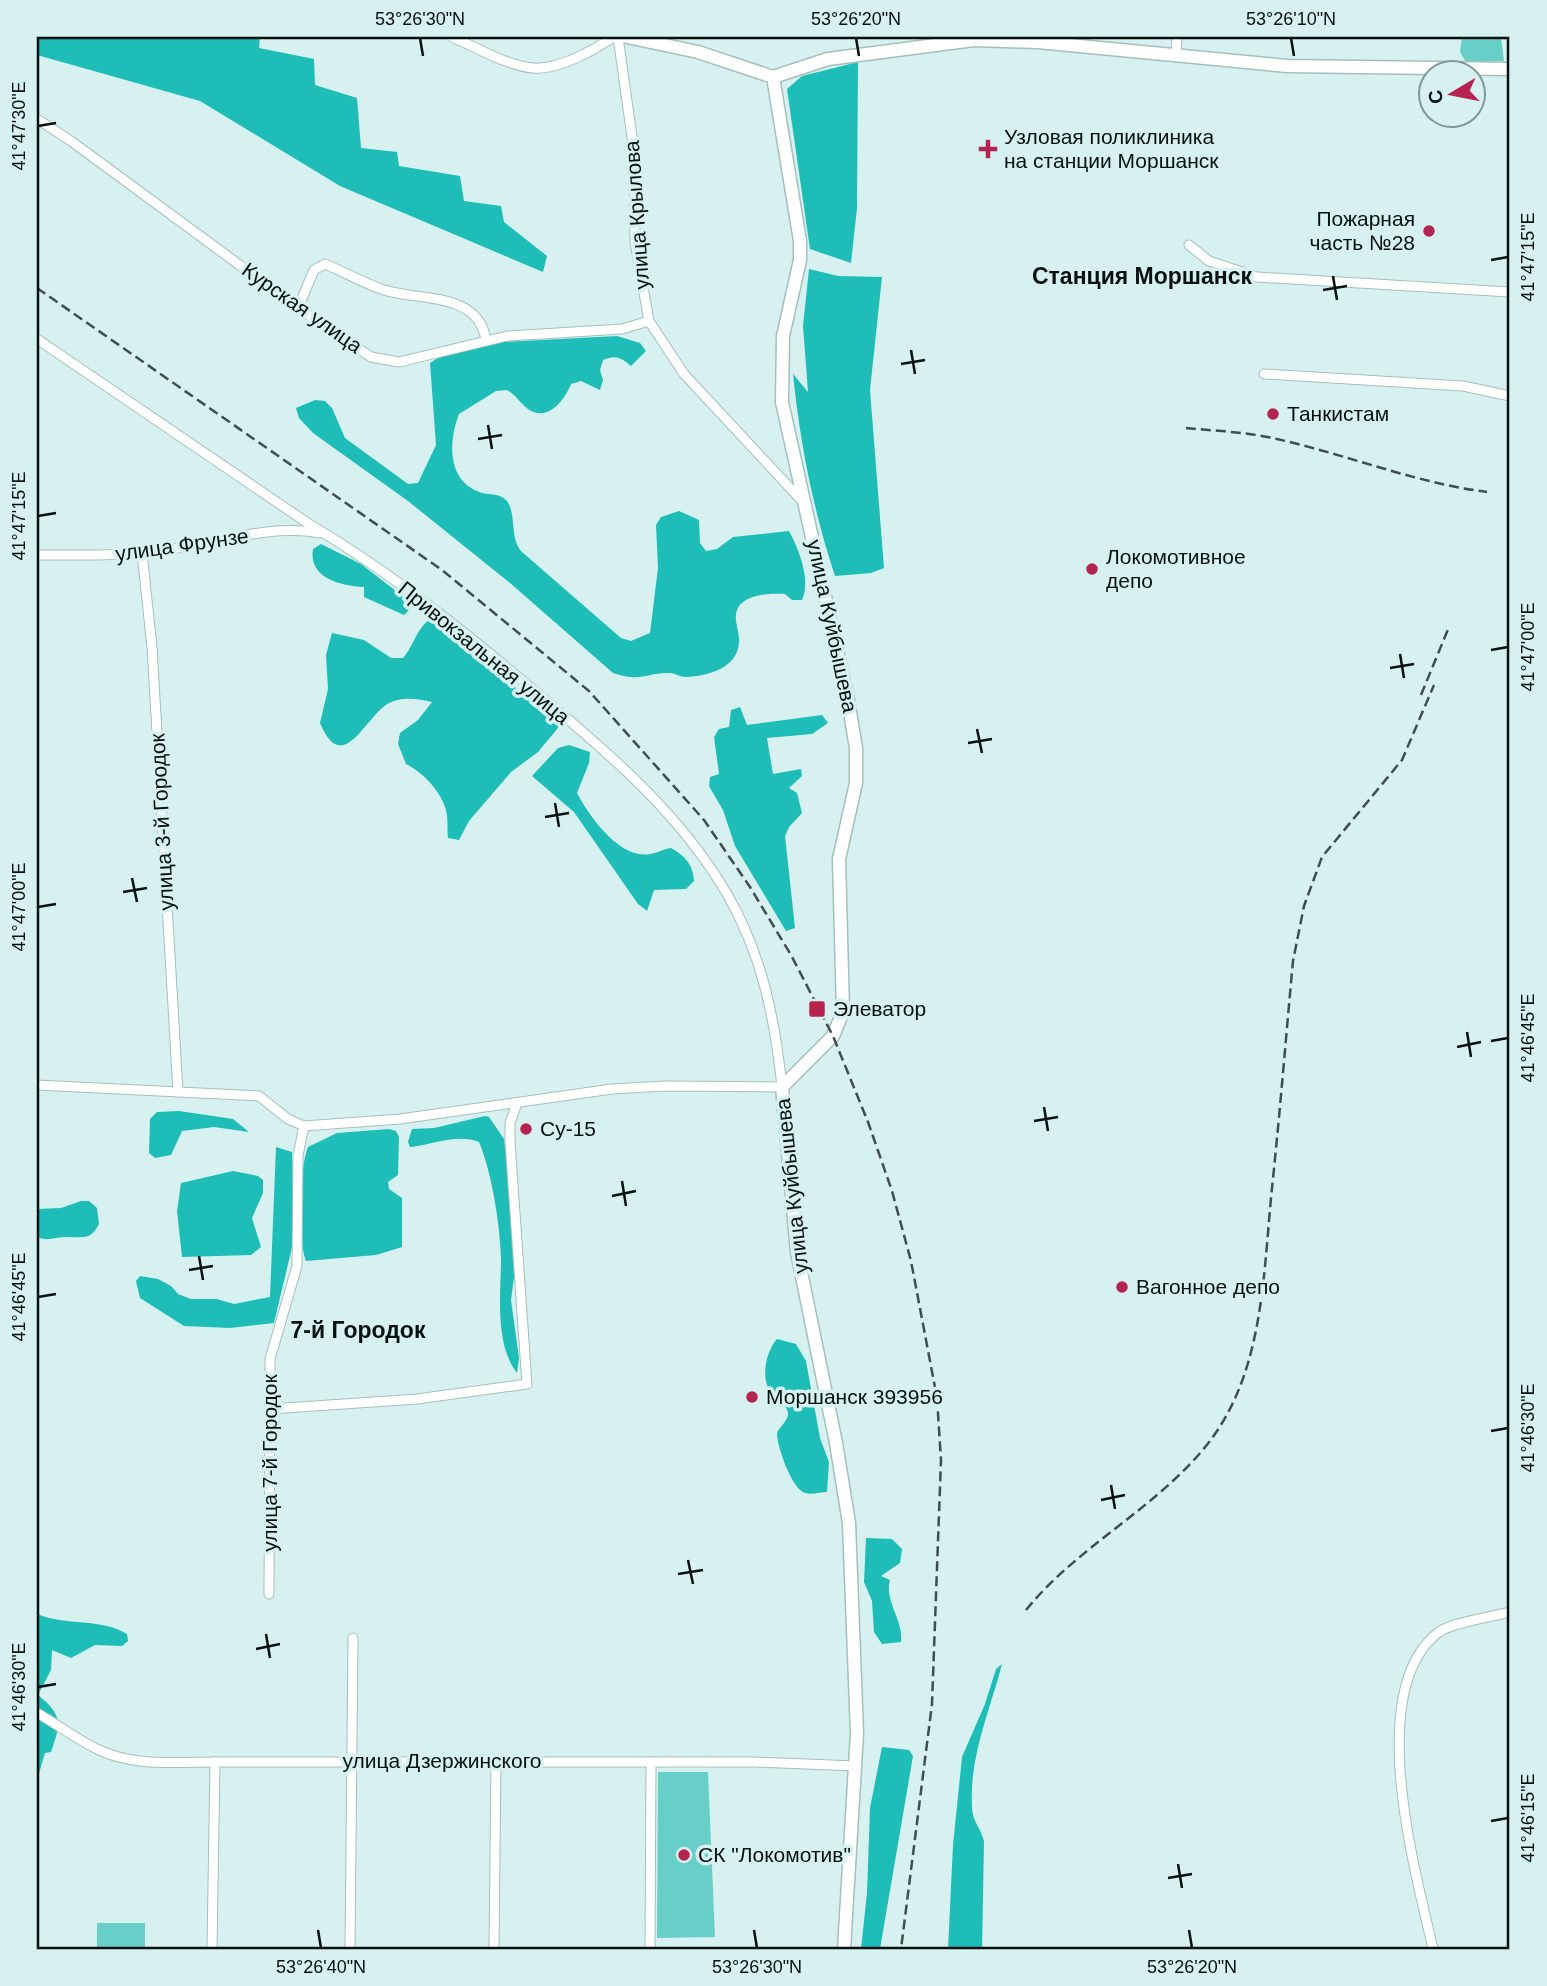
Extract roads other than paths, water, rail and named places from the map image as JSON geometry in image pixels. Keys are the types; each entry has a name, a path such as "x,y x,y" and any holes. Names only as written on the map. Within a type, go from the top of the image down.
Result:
{"street":[{"path":"452,37 518,64 539,68 572,58 613,37"},
{"name":"улица Крылова","path":"618,37 634,151 635,242 649,320 665,347 732,428 805,504"},
{"path":"627,37 698,52 773,77 828,59 924,41 952,39 1019,41 1287,66 1510,69"},
{"path":"1176,56 1177,37"},
{"name":"улица Куйбышева","path":"773,77 800,242 800,260 783,336 782,402 848,699 856,748 856,783 839,859 843,1012 833,1036 782,1087 797,1252 836,1443 849,1523 856,1674 856,1766 844,1949"},
{"name":"Курская улица","path":"37,119 71,141 298,308 371,357 399,362 486,340 540,332 622,329 649,320"},
{"path":"1189,245 1209,261 1257,277 1510,292"},
{"path":"298,308 314,270 326,264 383,290 435,298 463,307 480,319 486,340"},
{"name":"Привокзальная улица","path":"37,339 309,527 348,546 491,653 621,764 701,853 729,896 756,954 777,1037 782,1087"},
{"path":"1264,374 1463,386 1510,396"},
{"name":"улица Фрунзе","path":"37,555 142,553 309,527"},
{"name":"улица 3-й Городок","path":"142,553 152,647 178,1092"},
{"path":"37,1085 259,1096 288,1119 304,1126 400,1119 652,1087 782,1087"},
{"path":"270,1409 417,1399 527,1384 510,1142 510,1123 517,1103"},
{"name":"улица 7-й Городок","path":"269,1594 270,1359 297,1266 298,1155 304,1126"},
{"path":"1433,1949 1400,1797 1399,1745 1407,1688 1428,1642 1442,1630 1510,1612"},
{"path":"350,1949 353,1638"},
{"name":"улица Дзержинского","path":"37,1713 97,1749 120,1758 159,1763 496,1761 856,1766"},
{"path":"494,1949 496,1761"},
{"path":"212,1949 215,1762"},
{"path":"650,1949 651,1762"}],"railway":[{"path":"37,288 442,570 589,691 704,820 750,887 791,955 833,1036 868,1122 892,1191 911,1261 937,1398 941,1460 932,1704 901,1949"},
{"path":"1186,428 1266,437 1434,482 1487,492"},
{"path":"1421,695 1449,627"},
{"path":"1026,1610 1069,1566 1185,1469 1206,1446 1225,1418 1240,1388 1250,1356 1262,1289 1293,961 1304,906 1322,857 1402,760 1434,685"}],"place":[{"name":"Узловая поликлиника на станции Моршанск","path":"988,149"},
{"name":"Пожарная часть №28","path":"1429,231"},
{"name":"Танкистам","path":"1273,414"},
{"name":"Локомотивное депо","path":"1092,569"},
{"name":"Элеватор","path":"817,1009"},
{"name":"Су-15","path":"526,1129"},
{"name":"Вагонное депо","path":"1122,1287"},
{"name":"Моршанск 393956","path":"752,1397"},
{"name":"СК \"Локомотив\"","path":"684,1855"}],"district":[{"name":"Станция Моршанск","path":"1142,276"},
{"name":"7-й Городок","path":"358,1330"}]}
